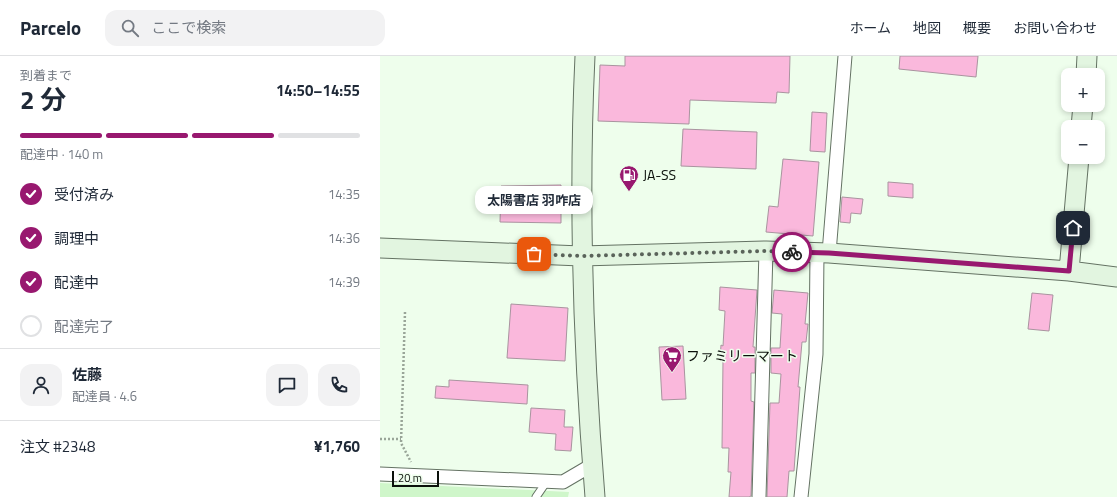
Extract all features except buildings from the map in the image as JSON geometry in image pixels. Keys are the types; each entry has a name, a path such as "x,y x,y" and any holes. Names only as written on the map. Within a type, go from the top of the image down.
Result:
{"street":[{"path":"585,56 581,146 581,256 595,497"},
{"path":"801,497 816,354 823,253 845,56"},
{"path":"1086,68 1087,56"},
{"path":"1069,271 1078,164"},
{"path":"380,248 581,256 766,251 823,253 1069,271 1117,277"},
{"path":"759,497 766,251"},
{"path":"380,474 563,482 592,465"}],"lane":[{"path":"536,497 547,481"}],"path":[{"path":"405,312 401,443 419,476"},
{"path":"380,438 401,439"}],"green space":[{"path":"380,483 569,492 568,497 380,497"}],"way so far":[{"path":"534,254 581,256 766,251 792,252"}],"place":[{"name":"JA-SS","path":"629,192"},
{"name":"太陽書店 羽咋店","path":"534,254"},
{"name":"ファミリーマート","path":"672,373"}],"route":[{"path":"792,252 829,253 1069,271 1073,228"}]}
